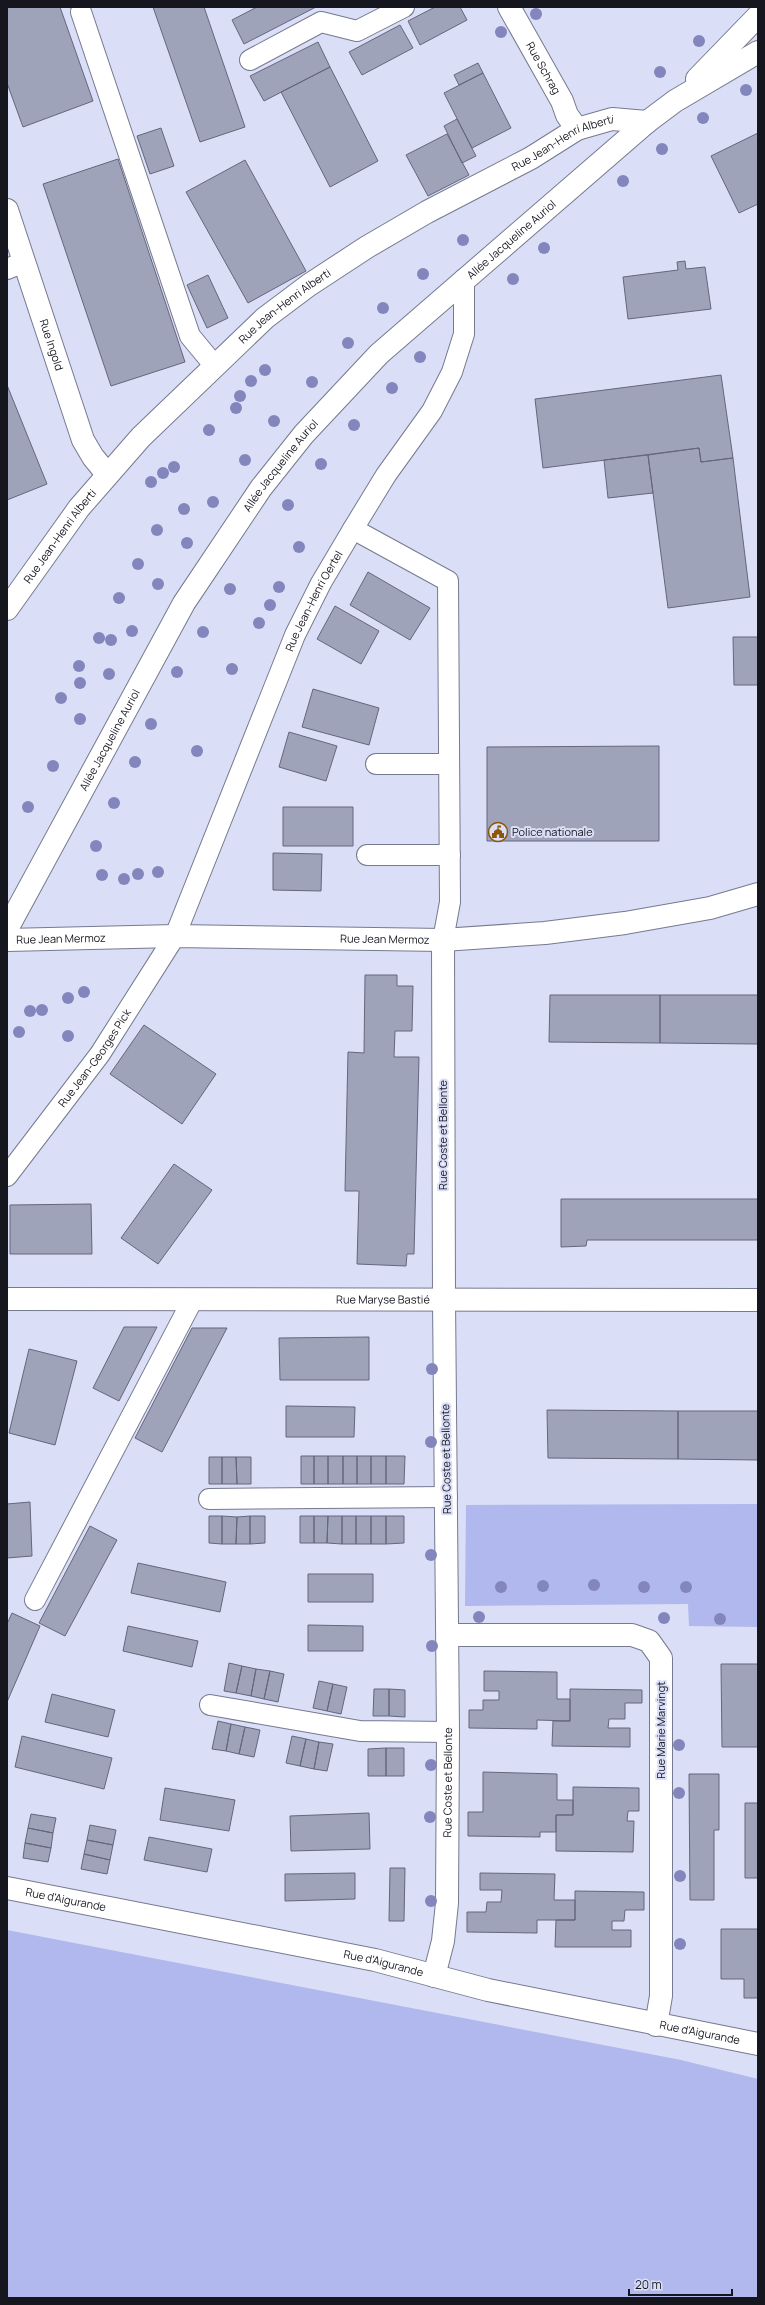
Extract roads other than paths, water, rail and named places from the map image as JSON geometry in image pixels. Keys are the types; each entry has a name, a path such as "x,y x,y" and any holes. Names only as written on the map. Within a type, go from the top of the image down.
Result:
{"street":[{"name":"Rue Schrag","path":"509,7 562,101 567,115 577,129"},
{"name":"Allée Jacqueline Auriol","path":"675,101 758,16"},
{"name":"Allée Jacqueline Auriol","path":"7,929 184,602 261,488 304,434 379,354 647,122 675,101 758,52"},
{"name":"Rue Jean-Henri Alberti","path":"7,609 79,508 107,474 141,437 214,365 265,318 310,284 360,251 427,212 531,158 577,129 612,119 647,122"},
{"name":"Rue Ingold","path":"7,210 15,266 83,440 93,457 107,474"},
{"name":"Rue Jean Mermoz","path":"7,940 175,936 443,940 546,933 625,923 710,908 758,894"},
{"name":"Rue Coste et Bellonte","path":"434,1976 443,1941 447,1903 449,1635 444,1299 443,940"},
{"name":"Rue Maryse Bastié","path":"7,1299 758,1300"},
{"name":"Rue Marie Marvingt","path":"449,1635 632,1635 650,1641 661,1658 661,1996 656,2024"},
{"name":"Rue d'Aigurande","path":"7,1888 375,1960 488,1990 758,2044"}],"lane":[{"path":"250,60 321,22 357,31 404,7"},
{"path":"81,12 190,336 214,365"},
{"name":"Rue Jean-Henri Oertel","path":"175,936 295,636 321,583 386,475 432,410 452,372 464,334 464,280"},
{"path":"353,528 448,582 450,902 443,940"},
{"path":"376,764 449,764"},
{"path":"367,855 450,854"},
{"name":"Rue Jean-Georges Pick","path":"7,1176 100,1054 175,936"},
{"path":"35,1600 193,1299"},
{"path":"209,1499 447,1497"},
{"path":"210,1705 360,1731 448,1732"}],"place":[{"name":"Police nationale","path":"498,832"}]}
